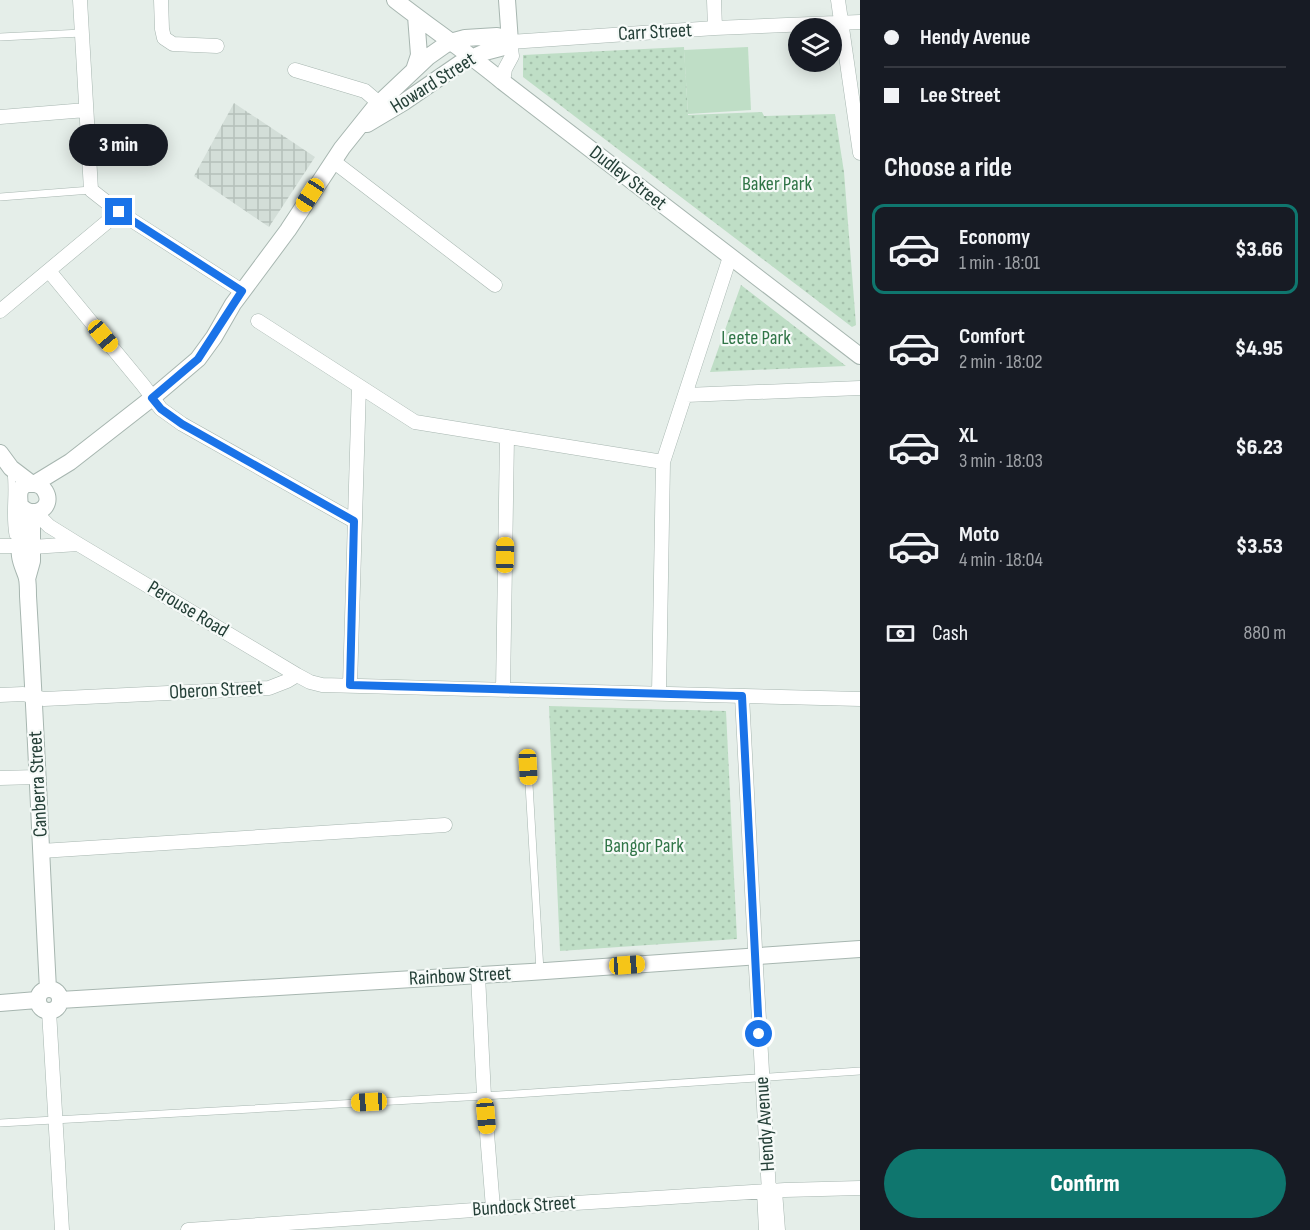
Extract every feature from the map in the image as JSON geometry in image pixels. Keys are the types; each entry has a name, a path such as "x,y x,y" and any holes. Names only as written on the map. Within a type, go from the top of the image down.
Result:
{"street":[{"path":"80,0 91,190 119,212 242,291"},
{"path":"160,0 164,38 172,44 216,46"},
{"name":"Dudley Street","path":"395,0 860,356"},
{"path":"503,82 505,69 512,56 507,0"},
{"path":"714,0 715,28"},
{"path":"838,0 840,18"},
{"path":"414,70 419,55 416,16"},
{"name":"Carr Street","path":"842,22 860,22"},
{"name":"Carr Street","path":"451,42 465,38 497,36 510,42 788,25"},
{"path":"842,29 860,153"},
{"name":"Howard Street","path":"29,498 198,359 242,291 288,230 333,160 379,103 433,53 451,42"},
{"name":"Howard Street","path":"357,130 404,102 453,67 472,57 504,47 510,42"},
{"path":"295,70 365,91 379,103"},
{"path":"0,117 86,110"},
{"path":"333,160 495,285"},
{"path":"0,311 119,212"},
{"path":"659,693 663,462 730,257"},
{"path":"49,271 161,409 182,424 354,521"},
{"path":"258,321 415,422 663,462"},
{"path":"350,685 359,386"},
{"path":"686,395 860,388"},
{"path":"503,690 507,436"},
{"path":"0,453 29,498 43,488 47,499"},
{"name":"Howard Street","path":"47,499 50,489 70,462"},
{"name":"Perouse Road","path":"29,498 49,526 297,675"},
{"name":"Canberra Street","path":"29,498 21,514 22,549 27,580 34,697 62,1230"},
{"name":"Perouse Road","path":"47,499 51,514 66,537"},
{"path":"0,546 22,549 78,544"},
{"path":"297,675 322,685 860,699"},
{"name":"Oberon Street","path":"0,695 23,694 44,699 269,688 297,675"},
{"name":"Hendy Avenue","path":"742,696 769,1191 766,1230"},
{"path":"0,778 37,777"},
{"path":"41,851 446,825"},
{"name":"Rainbow Street","path":"0,1003 478,975 860,949"},
{"path":"478,975 493,1208"},
{"name":"Bundock Street","path":"188,1230 493,1208 769,1191 860,1188"},
{"name":"Hendy Avenue","path":"769,1191 778,1230"}],"lane":[{"path":"0,37 81,33"},
{"path":"0,197 91,190"},
{"path":"11,468 12,524 22,549"},
{"path":"528,767 540,971"},
{"path":"0,1123 484,1096 860,1071"}],"shaded area":[{"path":"234,103 315,157 269,227 194,176"}],"green space":[{"name":"Baker Park","path":"684,47 688,115 762,112 764,116 835,114 844,172 856,325 852,327 523,77 523,55"},
{"path":"748,47 751,110 688,114 684,50"},
{"name":"Leete Park","path":"741,285 846,366 710,372"},
{"name":"Bangor Park","path":"549,706 726,711 737,939 560,951"}],"route":[{"path":"119,212 242,291 198,359 152,398 161,409 182,424 354,521 350,685 742,696 759,1034"}]}
